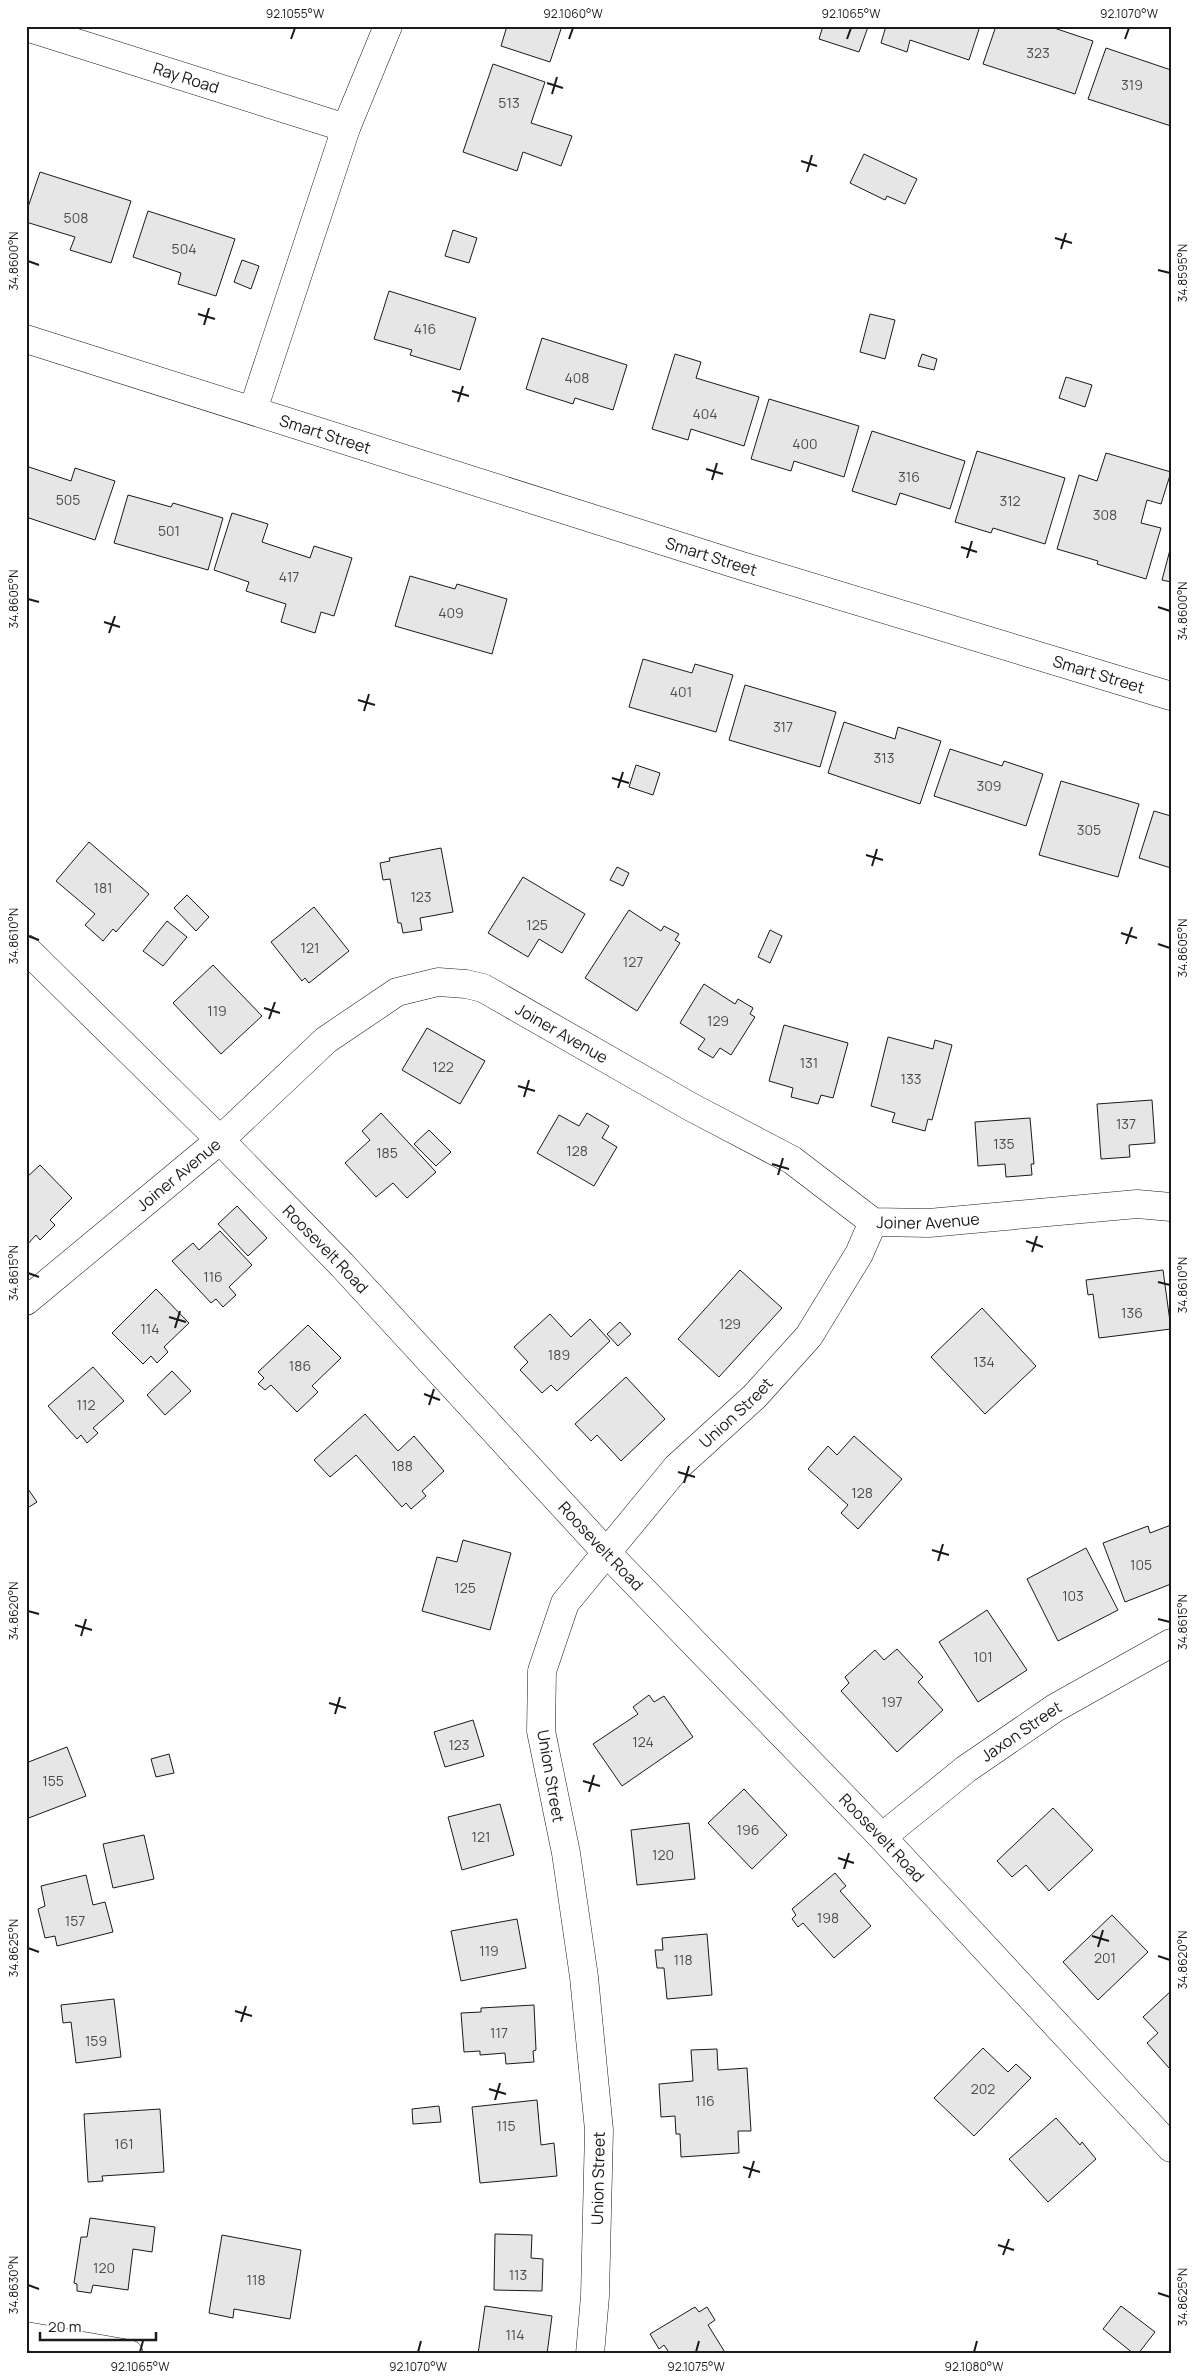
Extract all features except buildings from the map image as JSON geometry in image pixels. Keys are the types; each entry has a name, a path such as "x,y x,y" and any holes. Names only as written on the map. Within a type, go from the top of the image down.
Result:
{"street":[{"path":"253,410 346,128 388,26"},
{"name":"Ray Road","path":"26,27 346,128"},
{"name":"Smart Street","path":"26,339 742,566 1171,696"},
{"name":"Roosevelt Road","path":"26,949 44,964 342,1265 606,1552 882,1837 1171,2148"},
{"name":"Joiner Avenue","path":"26,1301 220,1140 326,1040 397,992 438,982 466,984 483,988 691,1107 792,1160 873,1222 929,1223 1137,1204 1171,1207"},
{"name":"Union Street","path":"590,2354 595,2296 599,2130 583,1968 566,1853 541,1731 542,1672 565,1603 677,1467 755,1396 809,1336 859,1254 873,1222"},
{"name":"Jaxon Street","path":"882,1837 966,1769 1055,1708 1171,1643"},
{"path":"26,2336 130,2354"}]}
